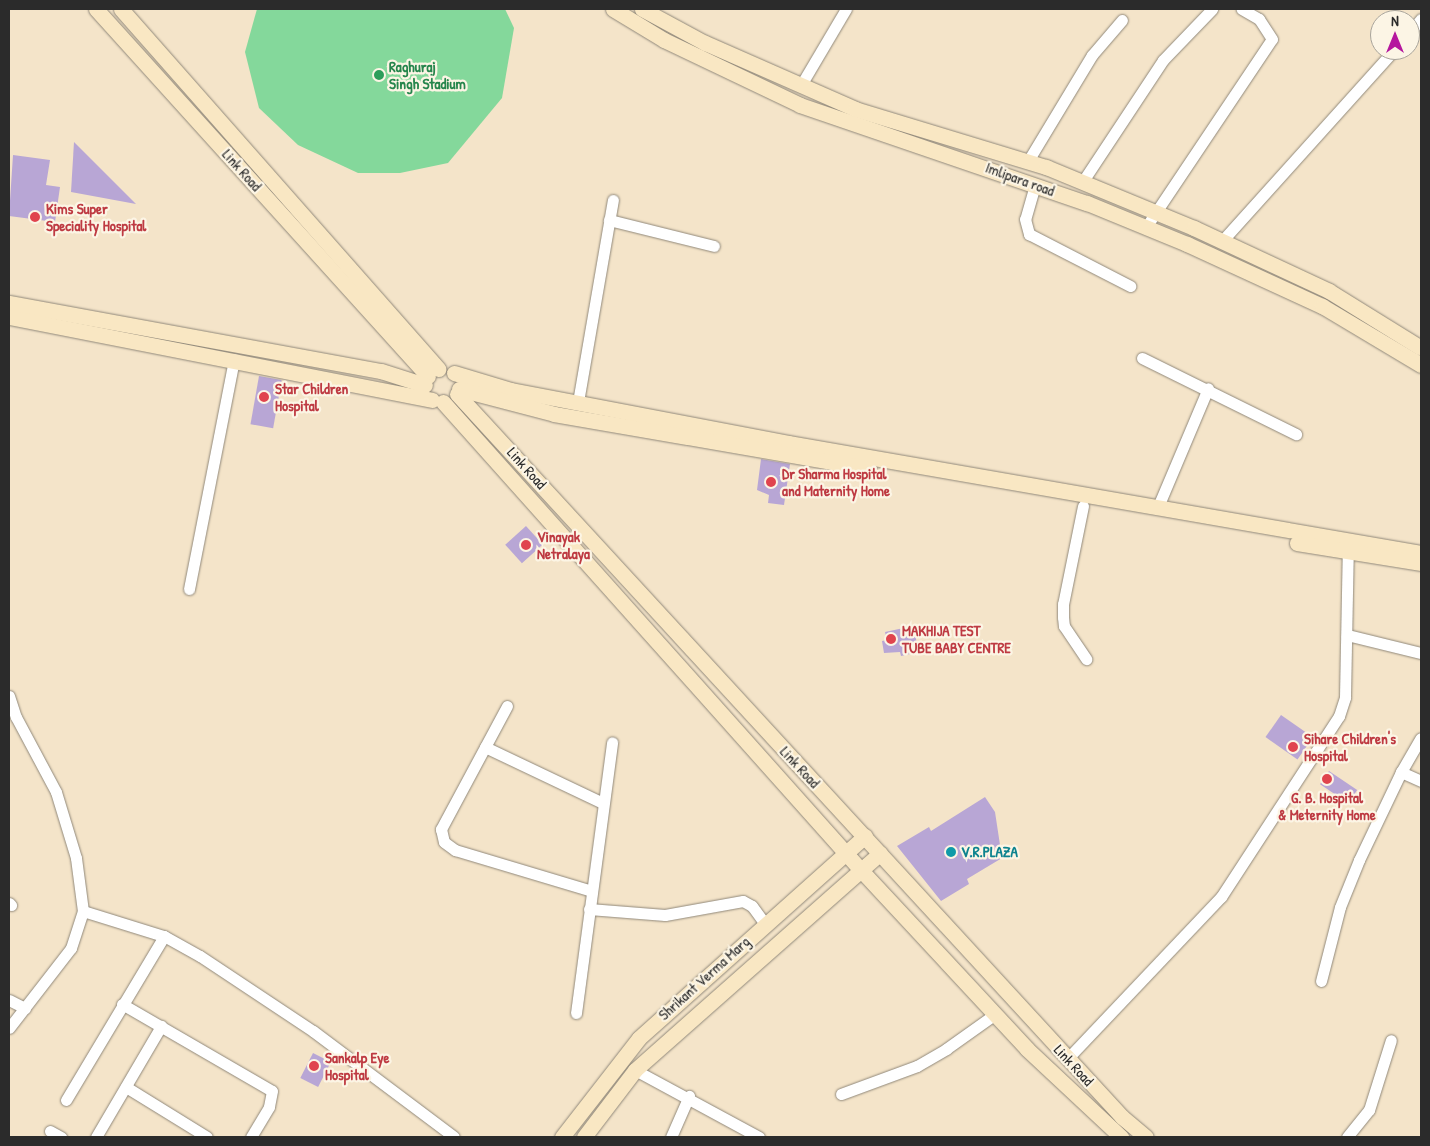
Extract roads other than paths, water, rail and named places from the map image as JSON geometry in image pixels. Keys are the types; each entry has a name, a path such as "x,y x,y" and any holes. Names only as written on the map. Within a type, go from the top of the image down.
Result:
{"street":[{"name":"Link Road","path":"96,9 430,377"},
{"name":"Link Road","path":"121,9 430,377 438,401 846,854 994,1014 1120,1137"},
{"name":"Imlipara road","path":"613,9 673,44 800,105 1035,185 1146,227 1322,306 1421,365"},
{"name":"Imlipara road","path":"642,9 705,43 855,109 1028,161 1083,181 1157,212 1330,291 1421,348"},
{"path":"801,85 846,9"},
{"path":"1083,181 1164,60 1212,9"},
{"path":"1146,227 1272,39 1259,19 1242,9"},
{"path":"1028,161 1092,55 1122,20"},
{"path":"1222,241 1385,60"},
{"path":"1035,185 1024,219 1028,234 1130,286"},
{"path":"578,402 613,200"},
{"path":"610,220 714,246"},
{"path":"9,303 381,371 430,377 454,373 511,390 1157,509 1348,546 1421,563"},
{"path":"9,317 234,359 409,397 438,401 458,391 554,414 1083,506 1348,546 1421,553"},
{"path":"1142,358 1208,388 1296,434"},
{"path":"189,589 234,359"},
{"path":"454,373 458,391"},
{"path":"1157,509 1208,388"},
{"name":"Link Road","path":"458,391 1122,1117 1146,1137"},
{"path":"1083,506 1063,610 1064,626 1086,659"},
{"path":"1068,1058 1220,897 1340,716 1345,697 1348,546"},
{"path":"1347,635 1421,653"},
{"path":"9,696 16,717 56,792 76,858 83,911 71,948 9,1028"},
{"path":"507,706 441,829 444,842 455,850 592,891"},
{"path":"1321,981 1340,907 1400,772 1421,738"},
{"path":"576,1013 612,742"},
{"path":"485,747 603,803"},
{"path":"1400,772 1421,781"},
{"name":"Shrikant Verma Marg","path":"562,1137 638,1038 864,836"},
{"name":"Shrikant Verma Marg","path":"584,1137 635,1070 859,868 880,853"},
{"path":"589,909 665,915 743,901 752,906 765,924"},
{"path":"83,911 164,936 312,1031 454,1137"},
{"path":"66,1100 164,936"},
{"path":"9,1000 25,1008"},
{"path":"122,1004 272,1091 269,1107 251,1137"},
{"path":"841,1094 917,1066 946,1049 994,1014"},
{"path":"96,1137 161,1026"},
{"path":"1347,1137 1369,1110 1391,1040"},
{"path":"635,1070 688,1096 759,1137"},
{"path":"126,1087 206,1137"},
{"path":"671,1137 688,1096"},
{"path":"50,1131 61,1137"}],"place":[{"name":"Raghuraj Singh Stadium","path":"379,75"},
{"name":"Kims Super Speciality Hospital","path":"35,217"},
{"name":"Star Children Hospital","path":"264,397"},
{"name":"Dr Sharma Hospital and Maternity Home","path":"771,482"},
{"name":"Vinayak Netralaya","path":"526,545"},
{"name":"MAKHIJA TEST TUBE BABY CENTRE","path":"891,639"},
{"name":"Sihare Children's Hospital","path":"1293,747"},
{"name":"G. B. Hospital & Meternity Home","path":"1327,779"},
{"name":"V.R.PLAZA","path":"951,852"},
{"name":"Sankalp Eye Hospital","path":"314,1066"}]}
